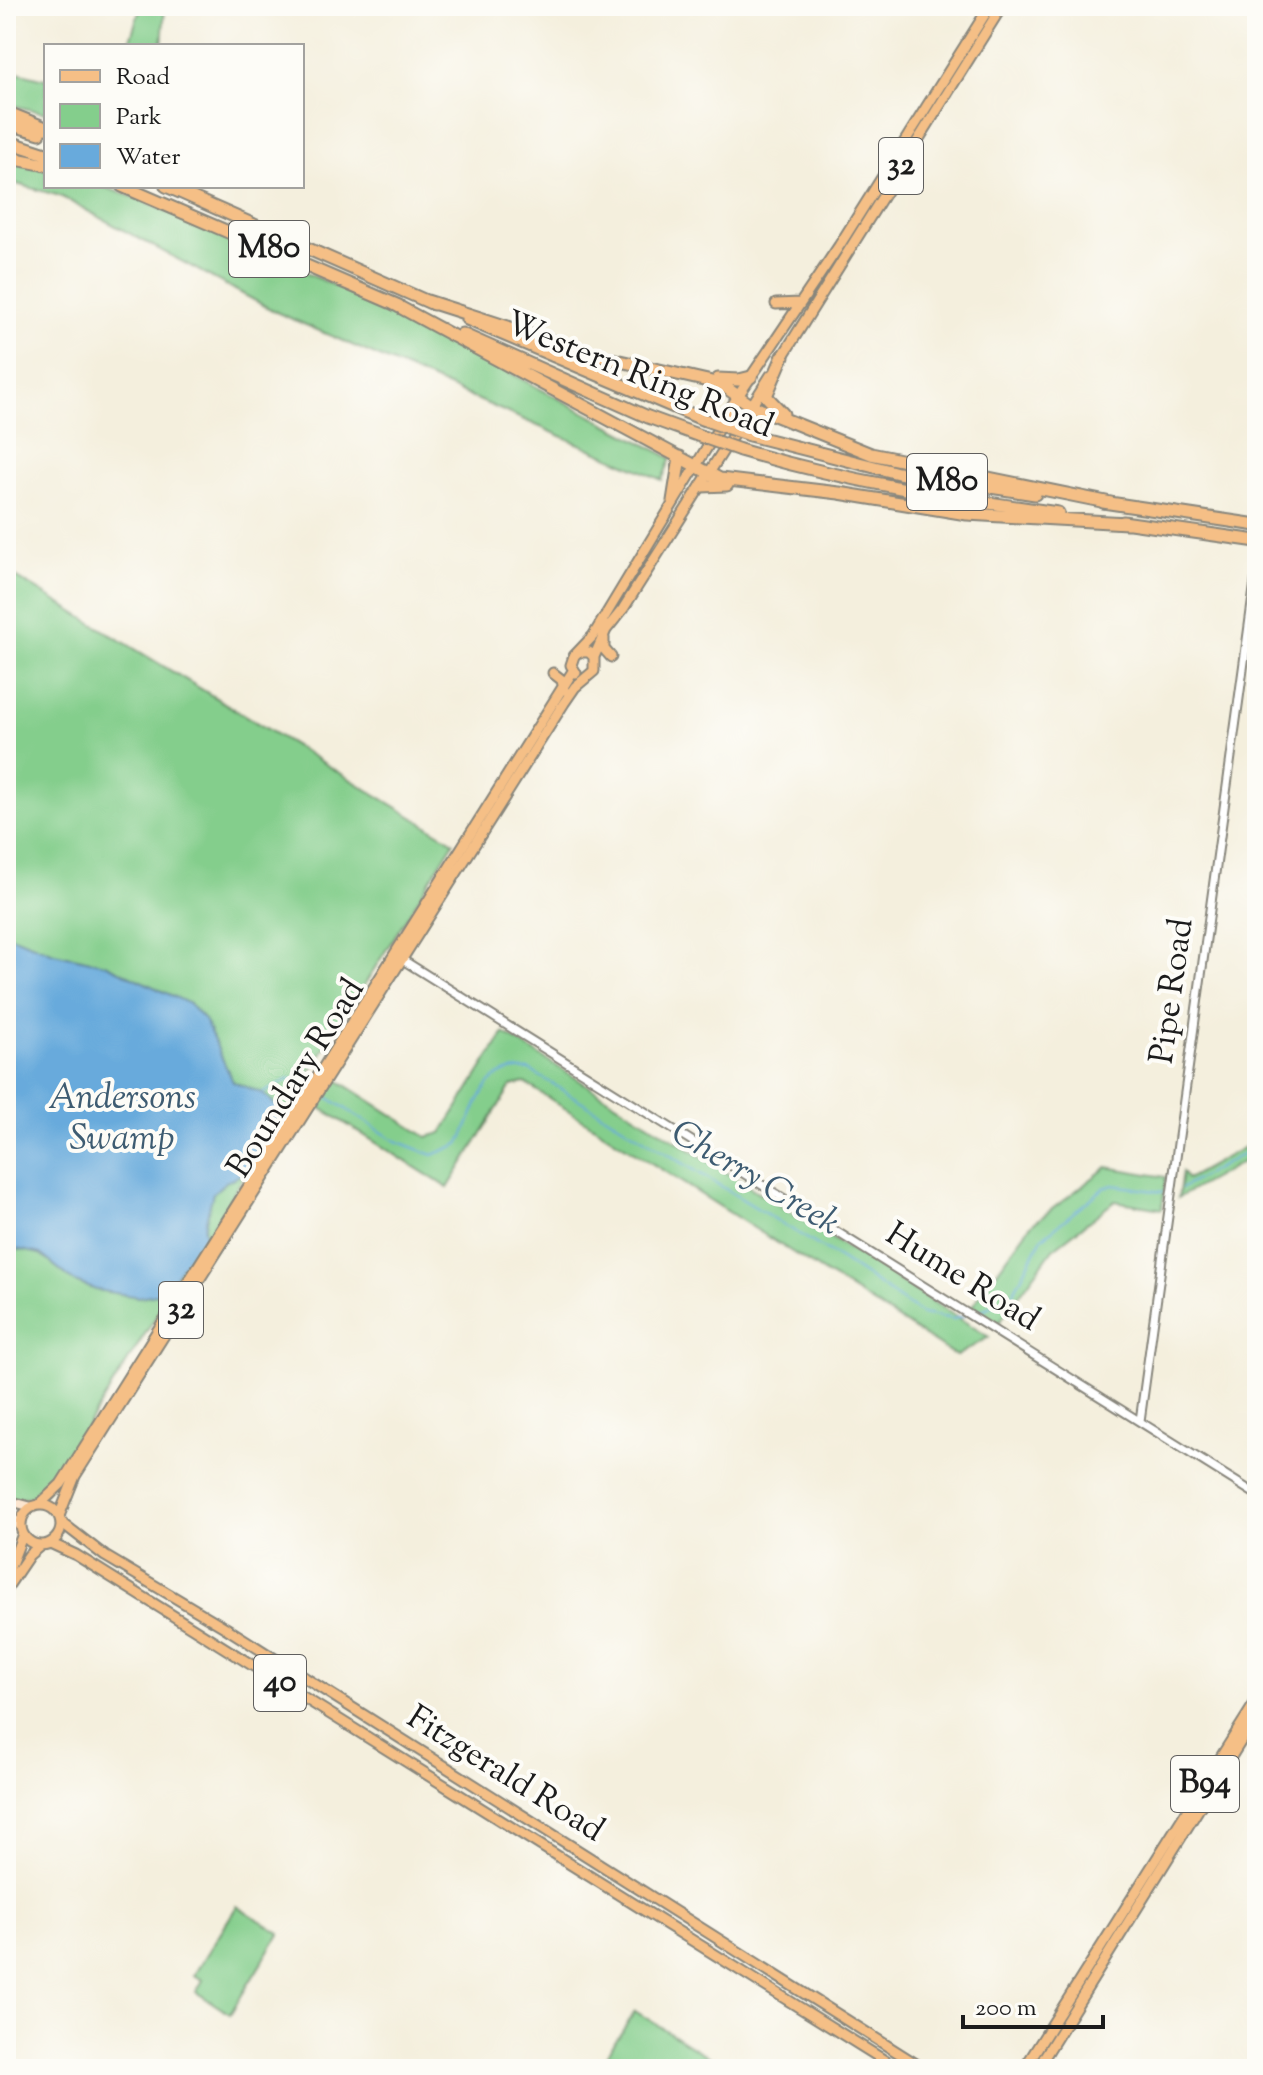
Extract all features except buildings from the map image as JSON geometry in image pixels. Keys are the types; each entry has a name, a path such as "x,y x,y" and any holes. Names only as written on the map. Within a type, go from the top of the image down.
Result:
{"highway":[{"path":"6,112 44,127"},
{"path":"6,123 44,134"},
{"path":"6,141 44,153"},
{"path":"6,157 44,165"},
{"path":"120,188 145,196"},
{"name":"Western Ring Road","path":"127,188 648,417 740,450 900,490 1255,540"},
{"name":"Western Ring Road","path":"171,188 702,419 749,435 898,473 1256,525"},
{"path":"427,301 582,352 721,384 752,406 884,458 1111,503"},
{"path":"392,303 570,402 709,474 752,485"},
{"path":"783,356 767,389 767,399 796,423"},
{"path":"658,370 734,380 751,377"},
{"path":"673,501 680,457"},
{"path":"702,486 752,485 839,493 967,514 1127,523"}],"main road":[{"name":"32","path":"573,671 572,660 593,636 738,396 990,6"},
{"name":"32","path":"586,676 595,669 594,657 606,630 702,486 1002,6"},
{"path":"887,187 900,181 901,166"},
{"path":"776,304 791,306 801,302"},
{"path":"606,630 604,649 611,657"},
{"path":"579,652 589,652 594,657"},
{"path":"573,671 586,676"},
{"name":"Boundary Road","path":"60,1519 75,1476 573,671"},
{"path":"553,673 562,680 564,690"},
{"name":"Boundary Road","path":"398,957 570,694 586,676"},
{"name":"Boundary Road","path":"36,1506 61,1484 305,1105"},
{"path":"6,1500 36,1506"},
{"path":"6,1577 25,1513 36,1506"},
{"name":"40","path":"36,1506 53,1508 60,1519"},
{"path":"6,1511 22,1530"},
{"path":"6,1589 29,1555 57,1536 60,1519"},
{"name":"Fitzgerald Road","path":"60,1519 105,1556 924,2069"},
{"name":"40","path":"22,1530 31,1542 46,1544"},
{"name":"Fitzgerald Road","path":"46,1544 76,1555 898,2069"},
{"path":"279,1682 287,1668"},
{"name":"B94","path":"1184,1824 1257,1700"},
{"name":"B94","path":"1024,2069 1257,1715"},
{"path":"675,1929 682,1917"},
{"name":"B94","path":"1037,2069 1118,1929"}],"street":[{"name":"Pipe Road","path":"1140,1421 1257,567"},
{"name":"Hume Road","path":"398,957 1257,1495"}],"green space":[{"path":"141,6 165,6 162,44 129,44"},
{"path":"6,61 17,72 44,79 44,113 6,104"},
{"path":"6,150 17,153 21,164 44,169 44,188 107,188 139,199 401,315 671,458 662,480 276,312 60,196 6,181"},
{"path":"6,571 454,842 45,1493 16,1500 6,1494"},
{"path":"504,1033 989,1337 956,1356 525,1083 511,1086 448,1188 321,1108 320,1104 336,1079 427,1137 442,1133"},
{"path":"1257,1140 1257,1154 1178,1198 1182,1172 1187,1179"},
{"path":"1107,1167 1166,1177 1162,1209 1115,1201 1053,1249 999,1323 972,1306 1030,1226"},
{"path":"237,1906 280,1933 230,2014 196,1992 203,1980 194,1975"},
{"path":"635,2011 728,2069 598,2069"}],"water":[{"name":"Andersons Swamp","path":"6,934 54,953 105,964 188,1003 205,1021 233,1082 262,1093 281,1110 245,1173 227,1181 213,1193 204,1229 206,1235 162,1293 139,1297 96,1290 75,1282 40,1254 6,1247"}],"waterway":[{"name":"Cherry Creek","path":"329,1098 394,1140 433,1155 459,1144 483,1092 491,1082 513,1070 530,1070 842,1260 922,1314 954,1319 966,1315"},
{"name":"Cherry Creek","path":"263,1093 289,1079 307,1082"},
{"name":"Cherry Creek","path":"1182,1188 1257,1146"},
{"name":"Cherry Creek","path":"973,1314 1011,1297 1042,1238 1104,1188 1113,1185 1162,1192"}]}
